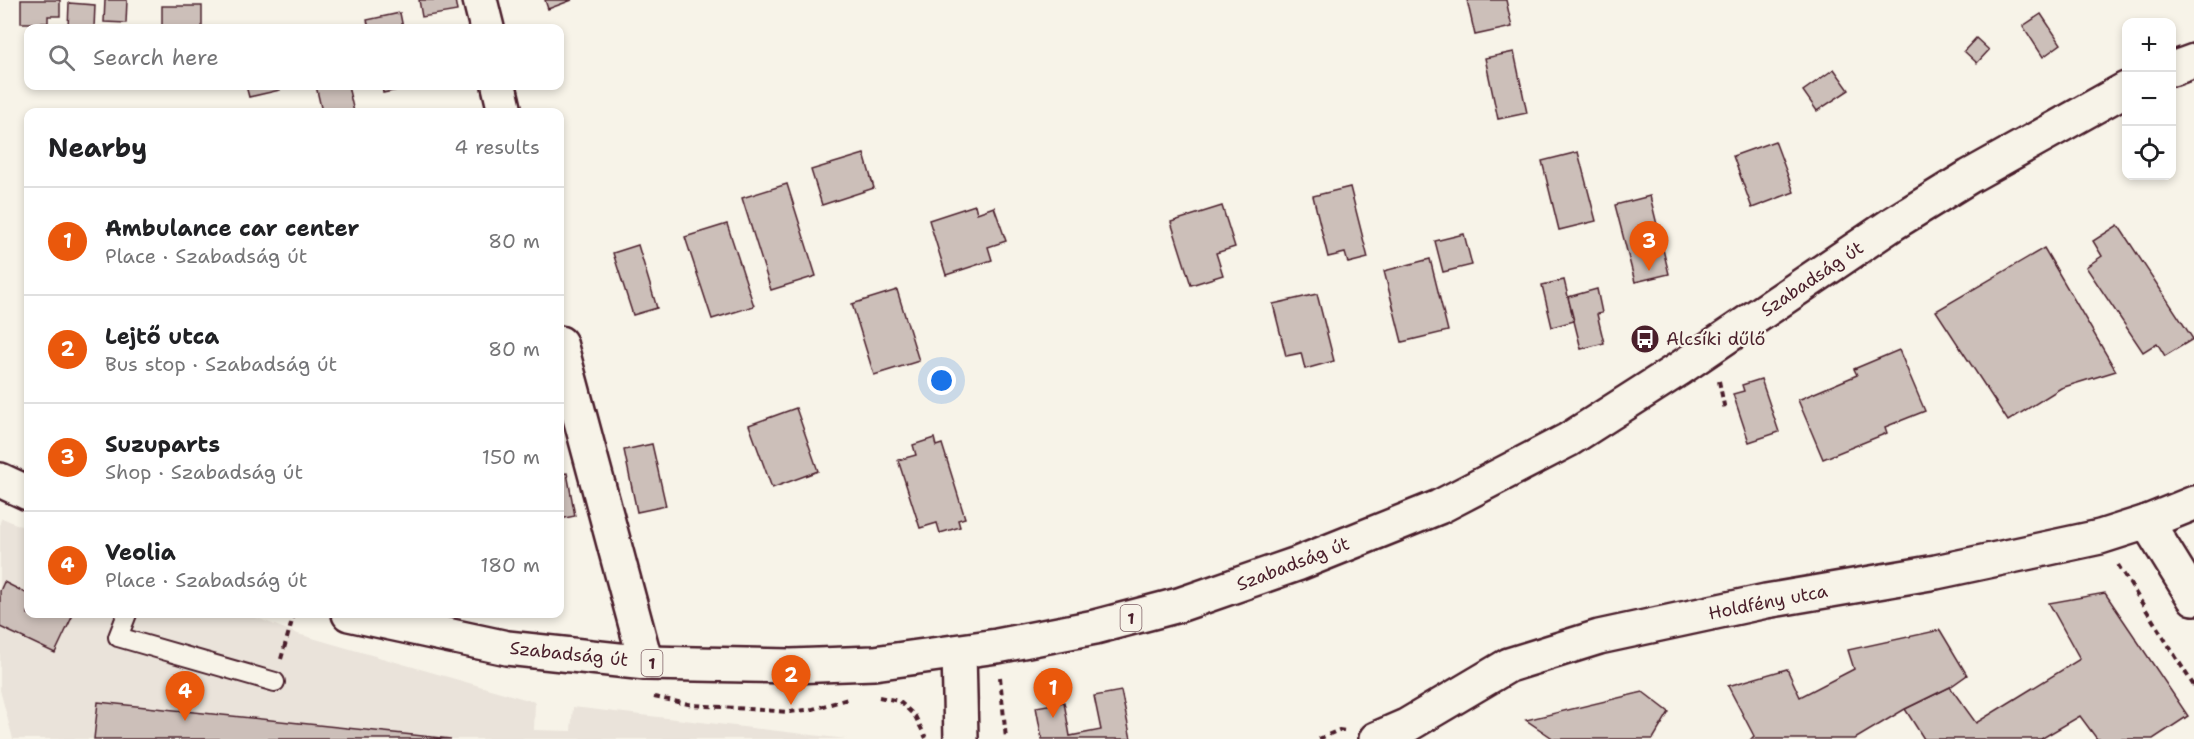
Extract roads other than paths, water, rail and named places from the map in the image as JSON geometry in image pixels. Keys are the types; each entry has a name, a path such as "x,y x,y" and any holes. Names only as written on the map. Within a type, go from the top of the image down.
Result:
{"main road":[{"path":"480,0 486,24"},
{"path":"2176,67 2194,60"},
{"path":"501,90 504,108"},
{"name":"Szabadság út","path":"368,618 507,648 646,663 791,666 874,663 959,652 1095,627 1179,605 1297,564 1439,507 1568,441 1913,211 1970,176 2122,92"},
{"path":"564,358 646,663"},
{"path":"0,480 24,491"},
{"name":"Holdfény utca","path":"1365,736 1416,732 1509,665 1599,637 1766,601 1946,570 2100,537 2194,503"},
{"path":"2146,522 2194,598"},
{"path":"959,652 961,739"}],"lane":[{"path":"125,618 118,637 275,682"}],"place":[{"name":"Suzuparts","path":"1649,271"},
{"name":"Alcsíki dűlő","path":"1645,339"},
{"name":"Lejtő utca","path":"791,705"},
{"name":"Ambulance car center","path":"1053,718"},
{"name":"Veolia","path":"185,721"}]}
